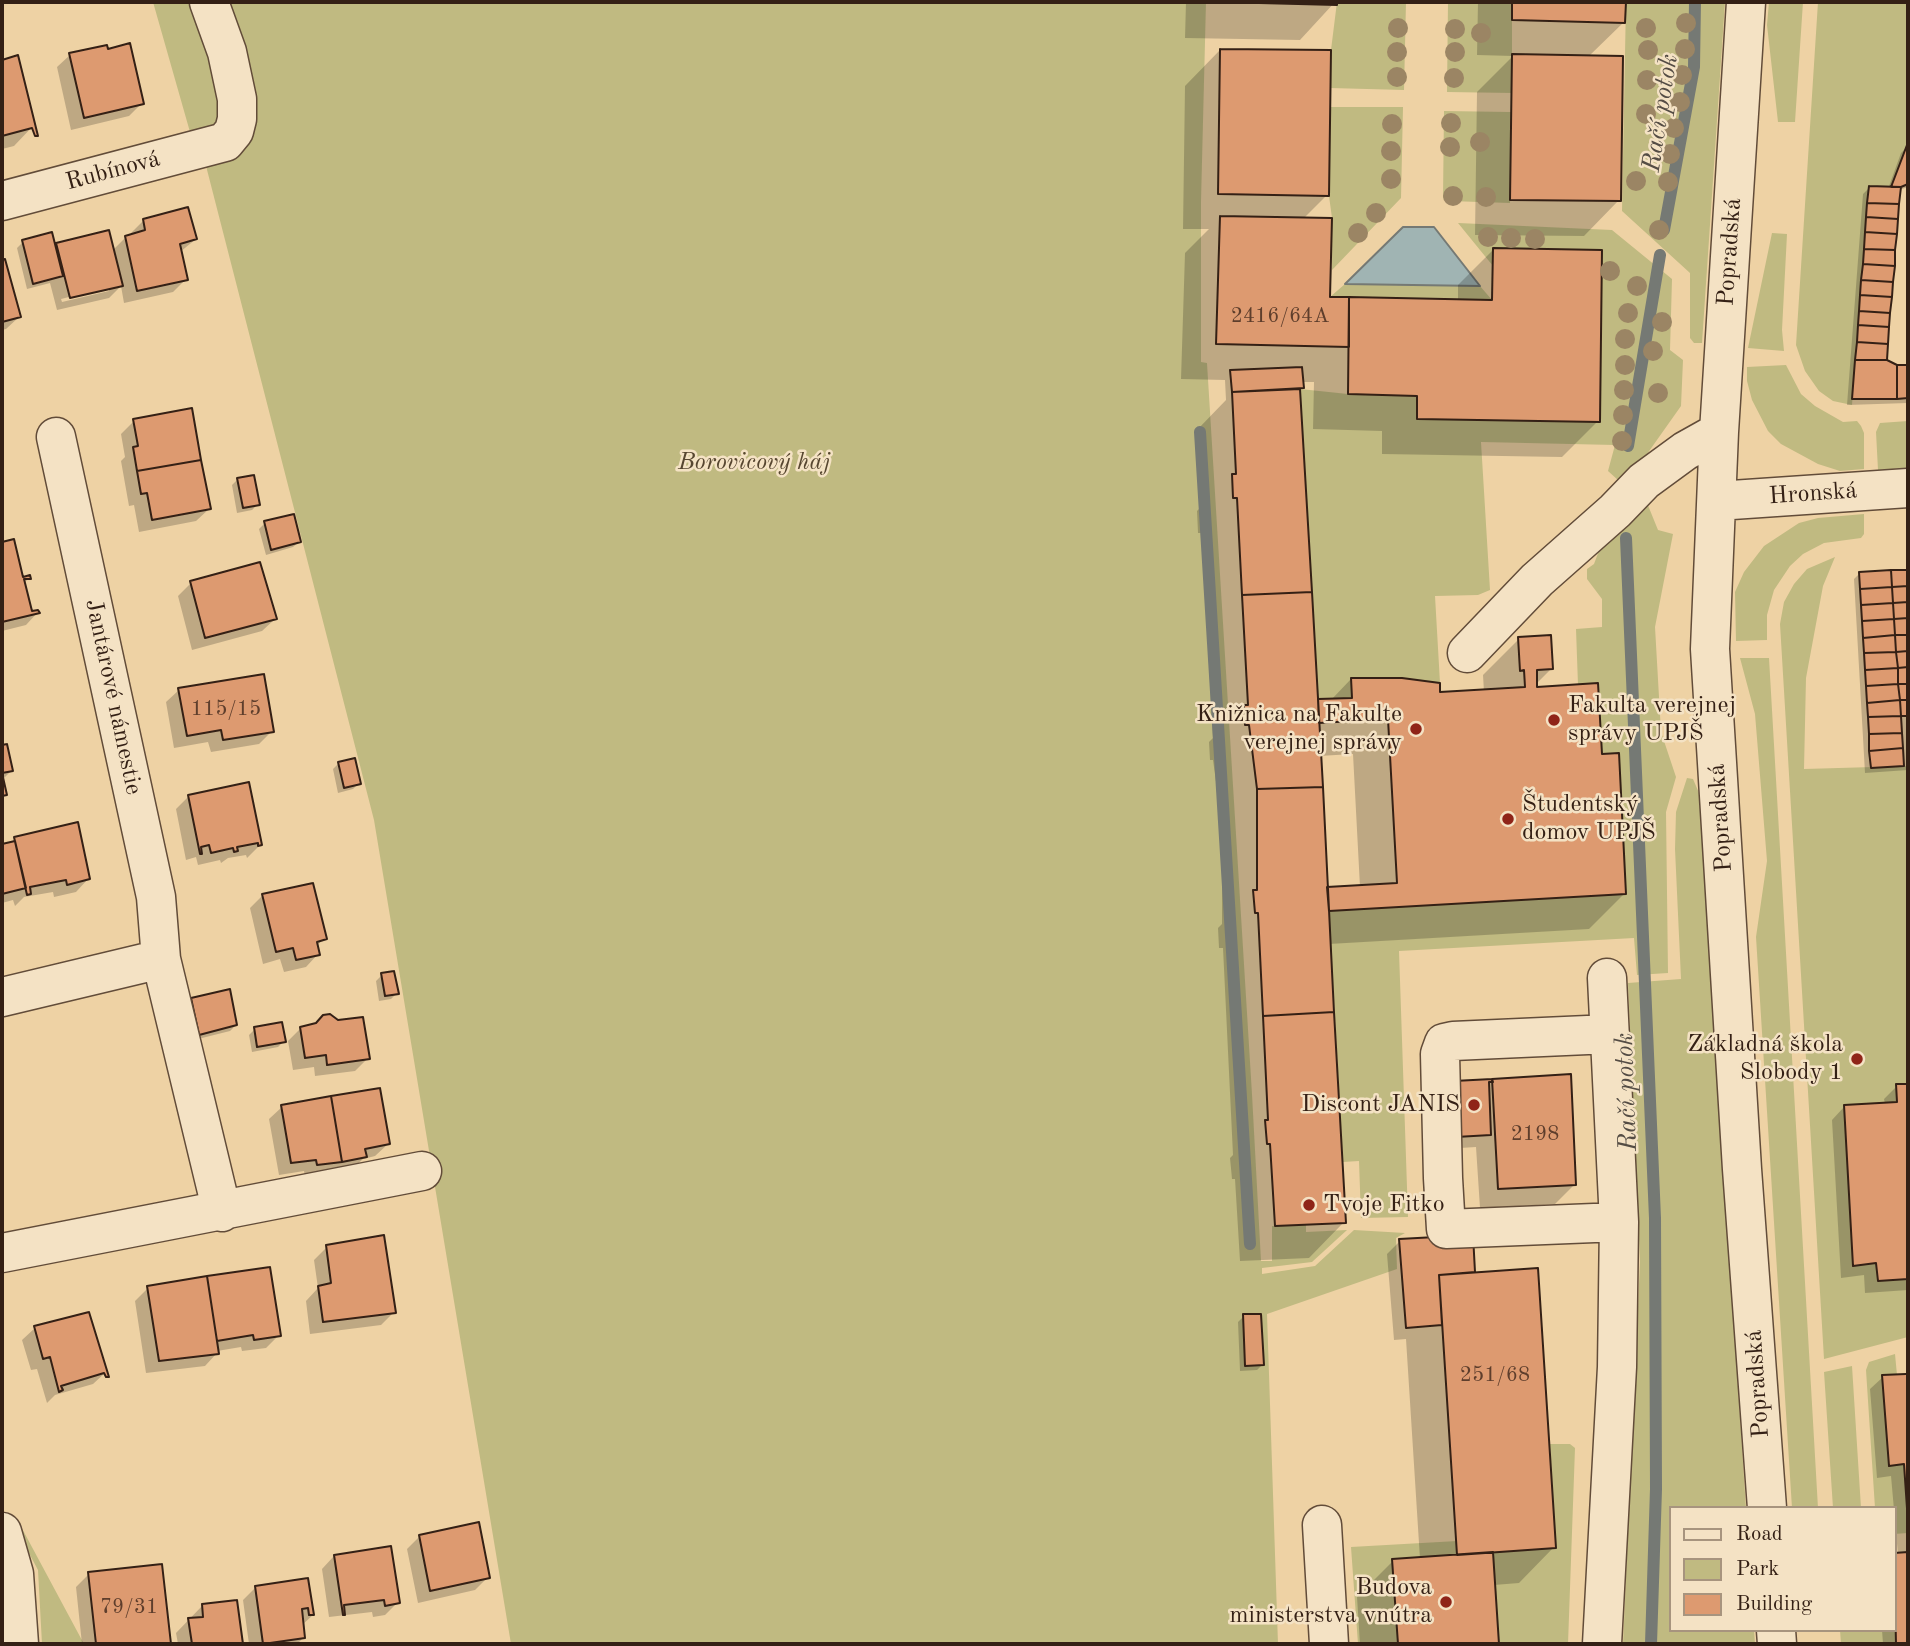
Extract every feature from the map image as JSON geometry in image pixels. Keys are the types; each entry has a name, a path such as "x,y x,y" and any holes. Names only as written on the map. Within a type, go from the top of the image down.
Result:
{"street":[{"name":"Rubínová","path":"2,201 225,142 234,131 237,99 227,52 209,2"},
{"name":"Popradská","path":"1746,2 1718,432 1710,649 1742,1169 1767,1506"},
{"path":"1467,653 1537,580 1615,511 1644,481 1718,432"},
{"name":"Jantárové námestie","path":"56,437 156,897 161,959 222,1212"},
{"name":"Hronská","path":"1717,501 1908,488"},
{"path":"2,996 161,959"},
{"path":"1602,1644 1617,1367 1619,1222 1607,978"},
{"path":"1610,1034 1444,1043 1440,1054 1443,1178 1446,1229 1619,1222"},
{"path":"2,1253 422,1171"},
{"path":"1322,1525 1329,1644"},
{"path":"2,1532 14,1574 19,1644"}],"green space":[{"path":"153,2 196,2 210,31 221,126 190,132"},
{"name":"Borovicový háj","path":"222,2 1206,2 1201,202 1201,362 1207,363 1261,1261 1272,1261 1272,1226 1306,1225 1306,1232 1347,1230 1312,1262 1262,1268 1262,1274 1315,1266 1354,1230 1405,1233 1396,1238 1397,1269 1267,1314 1278,1644 511,1644 374,820 205,162 225,155"},
{"path":"1337,2 1406,2 1404,90 1330,88"},
{"path":"1448,2 1512,2 1512,93 1447,92"},
{"path":"1626,2 1725,2 1702,343 1694,343 1690,338 1690,273 1622,211"},
{"path":"1769,2 1803,2 1795,122 1778,122 1767,25"},
{"path":"1818,2 1908,2 1908,145 1891,187 1869,186 1852,405 1833,401 1819,391 1805,371 1796,345"},
{"path":"1330,107 1403,107 1401,198 1332,270 1332,218 1329,196"},
{"path":"1444,111 1511,112 1510,203 1449,201 1443,198"},
{"path":"1458,223 1612,230 1672,279 1670,350 1683,360 1681,406 1635,471 1619,481 1608,471 1615,445 1481,442 1490,590 1478,595 1435,596 1440,683 1402,678 1351,678 1352,698 1318,699 1300,389 1348,394 1417,396 1600,421 1602,250 1494,248 1493,266"},
{"path":"1772,233 1787,234 1782,330 1784,351 1748,348"},
{"path":"1345,284 1480,286 1492,300 1330,297"},
{"path":"1786,365 1801,394 1815,406 1843,422 1857,421 1861,426 1864,433 1864,469 1840,471 1818,464 1781,444 1768,431 1752,400 1747,367"},
{"path":"1908,421 1908,468 1878,470 1876,432 1880,423"},
{"path":"1645,498 1658,530 1673,534 1655,627 1661,732 1676,777 1666,812 1668,973 1637,975 1634,938 1399,951 1408,1217 1361,1218 1359,1161 1343,1162 1329,911 1626,894 1619,754 1602,754 1598,684 1578,685 1576,629 1602,627 1602,599 1587,579 1587,569 1594,564 1600,548 1613,539"},
{"path":"1864,514 1864,534 1861,538 1824,543 1803,554 1790,566 1774,590 1767,615 1767,640 1736,641 1735,592 1744,572 1764,546 1799,523 1818,518"},
{"name":"Základná škola Slobody 1","path":"1835,557 1823,586 1806,678 1804,769 1908,766 1908,1084 1896,1085 1897,1102 1844,1105 1853,1265 1876,1263 1878,1281 1908,1279 1908,1337 1824,1359 1780,624 1784,602 1794,584 1807,569"},
{"path":"1740,658 1769,658 1818,1506 1792,1506 1756,937 1767,861 1755,714"},
{"path":"1687,778 1693,779 1699,793 1746,1506 1668,1506 1668,1632 1754,1632 1755,1644 1623,1644 1640,1262 1628,983 1681,979 1675,849 1676,812"},
{"path":"1895,1354 1897,1375 1882,1375 1889,1466 1904,1464 1908,1533 1896,1534 1896,1506 1875,1506 1866,1370 1869,1362"},
{"path":"1852,1366 1861,1506 1833,1506 1824,1372"},
{"path":"1550,1444 1570,1444 1575,1448 1568,1644 1499,1644 1493,1552 1556,1548"},
{"path":"18,1521 84,1644 42,1644 38,1570 13,1523"},
{"path":"1457,1541 1457,1555 1392,1560 1398,1644 1358,1644 1351,1547"},
{"path":"1840,1632 1895,1632 1896,1644 1841,1644"}],"shaded area":[{"path":"1403,227 1434,227 1480,286 1345,284"}],"building":[{"path":"1220,2 1337,2 1337,5"},
{"path":"1512,2 1626,2 1625,23 1512,20"},
{"path":"130,43 144,104 84,118 69,53 107,45 108,49"},
{"path":"1220,49 1331,50 1329,196 1218,194"},
{"path":"1512,54 1623,56 1621,201 1510,200"},
{"path":"18,55 38,136 35,136 32,128 2,136 2,60"},
{"path":"1907,145 1908,184 1891,187"},
{"path":"1869,186 1901,187 1899,204 1867,203"},
{"path":"1867,203 1899,204 1898,219 1866,217"},
{"path":"188,207 197,239 180,244 188,280 137,291 125,236 145,230 143,219"},
{"path":"1220,216 1332,218 1330,297 1349,297 1349,347 1216,344"},
{"path":"1866,217 1898,219 1897,234 1865,232"},
{"path":"109,230 123,286 70,298 56,243"},
{"path":"52,232 63,276 33,284 22,240"},
{"path":"1865,232 1897,234 1895,250 1864,249"},
{"path":"1493,248 1602,250 1600,422 1417,419 1417,396 1348,394 1349,297 1492,300"},
{"path":"1864,249 1895,250 1895,266 1863,264"},
{"path":"5,259 21,317 2,322 2,260"},
{"path":"1863,264 1895,266 1893,282 1861,280"},
{"path":"1861,280 1893,282 1892,297 1860,295"},
{"path":"1860,295 1892,297 1890,313 1859,311"},
{"path":"1859,311 1890,313 1889,327 1858,325"},
{"path":"1858,325 1889,327 1888,344 1857,342"},
{"path":"1857,342 1888,344 1887,360 1855,360"},
{"path":"1855,360 1887,360 1897,365 1897,399 1852,399"},
{"path":"1897,365 1908,365 1908,398 1897,399"},
{"path":"1302,367 1304,388 1232,392 1230,370"},
{"path":"1300,389 1312,592 1242,595 1237,498 1233,498 1232,474 1236,474 1232,392"},
{"path":"192,408 201,460 137,471 133,447 138,446 133,419"},
{"path":"201,460 211,509 152,520 147,493 141,494 137,471"},
{"path":"254,475 260,505 243,508 237,478"},
{"path":"294,514 301,542 271,550 264,521"},
{"path":"14,539 23,577 30,575 31,579 24,579 32,611 38,610 40,613 2,622 2,542"},
{"path":"260,562 277,619 205,638 190,581"},
{"path":"1891,570 1892,587 1860,589 1859,572"},
{"path":"1891,570 1908,570 1908,586 1892,587"},
{"path":"1908,586 1908,602 1893,603 1892,587"},
{"path":"1892,587 1893,603 1861,605 1860,589"},
{"path":"1312,592 1323,787 1257,789 1249,725 1245,725 1244,705 1248,705 1242,595"},
{"path":"1908,602 1908,618 1894,619 1893,603"},
{"path":"1893,603 1894,619 1862,621 1861,605"},
{"path":"1908,618 1908,635 1895,635 1894,619"},
{"path":"1894,619 1895,635 1863,638 1862,621"},
{"name":"Študentský domov UPJŠ","path":"1551,635 1553,669 1537,670 1537,687 1598,683 1602,754 1619,753 1626,894 1329,911 1327,887 1397,883 1388,719 1319,723 1318,699 1352,698 1351,678 1402,678 1440,683 1440,692 1525,687 1524,670 1520,671 1518,637"},
{"path":"1895,635 1896,652 1864,653 1863,638"},
{"path":"1895,635 1908,635 1908,651 1896,652"},
{"path":"1908,651 1908,667 1898,668 1896,652"},
{"path":"1896,652 1898,668 1865,670 1864,653"},
{"path":"1908,667 1908,684 1898,684 1898,668"},
{"path":"1898,668 1898,684 1866,686 1865,670"},
{"path":"264,674 274,732 223,740 221,730 187,736 178,688"},
{"path":"1898,684 1900,700 1867,703 1866,686"},
{"path":"1898,684 1908,684 1908,700 1900,700"},
{"path":"1900,700 1901,716 1868,717 1867,703"},
{"path":"1900,700 1908,700 1908,716 1901,716"},
{"path":"1901,716 1902,733 1869,734 1868,717"},
{"path":"1902,733 1903,748 1869,751 1869,734"},
{"path":"7,744 13,771 2,773 2,745"},
{"path":"1903,748 1904,766 1871,768 1869,751"},
{"path":"355,758 361,784 344,788 338,762"},
{"path":"2,773 7,795 2,796"},
{"path":"249,782 262,845 258,846 258,843 237,847 238,851 234,852 233,848 211,853 209,845 201,847 200,854 188,795"},
{"path":"1323,787 1334,1012 1263,1016 1258,913 1255,913 1253,890 1257,890 1257,789"},
{"path":"78,822 90,879 67,885 66,880 30,887 31,894 27,895 14,837"},
{"path":"15,841 26,888 2,894 2,844"},
{"path":"313,883 327,939 317,942 320,955 296,960 293,948 276,952 262,894"},
{"path":"394,971 399,994 385,996 381,973"},
{"path":"230,989 237,1025 199,1035 191,998"},
{"path":"1334,1012 1346,1223 1275,1226 1270,1144 1267,1144 1265,1120 1268,1120 1263,1016"},
{"path":"330,1014 338,1020 363,1017 370,1059 327,1065 326,1055 305,1058 300,1027 316,1023 323,1015"},
{"path":"282,1022 286,1042 257,1047 254,1027"},
{"path":"1571,1074 1576,1185 1498,1189 1492,1079"},
{"path":"1492,1079 1493,1082 1489,1082 1491,1135 1456,1137 1454,1081"},
{"path":"1896,1084 1908,1084 1908,1279 1878,1281 1876,1263 1853,1266 1844,1105 1897,1102"},
{"path":"380,1088 390,1144 365,1149 367,1157 342,1162 331,1096"},
{"path":"331,1096 342,1162 317,1165 316,1160 291,1163 281,1105"},
{"path":"384,1235 396,1313 323,1322 318,1286 331,1283 326,1245"},
{"path":"1473,1235 1475,1272 1439,1275 1442,1325 1406,1328 1399,1239"},
{"path":"270,1267 281,1336 254,1340 253,1335 217,1341 207,1276"},
{"path":"1538,1268 1556,1548 1457,1555 1439,1275"},
{"path":"207,1276 219,1354 159,1361 147,1286"},
{"path":"89,1312 109,1377 104,1373 61,1386 63,1390 59,1392 50,1357 43,1359 34,1326"},
{"path":"1243,1314 1261,1314 1264,1365 1245,1366"},
{"path":"1908,1374 1908,1523 1904,1464 1889,1466 1882,1375"},
{"path":"479,1522 490,1578 430,1591 419,1535"},
{"path":"391,1546 400,1603 385,1606 384,1600 344,1605 343,1615 334,1555"},
{"name":"Budova ministerstva vnútra","path":"1493,1552 1499,1644 1398,1644 1392,1559"},
{"path":"1908,1552 1908,1644 1896,1644 1896,1553"},
{"path":"162,1564 171,1644 96,1644 88,1572"},
{"path":"308,1578 314,1615 309,1615 308,1608 302,1609 305,1638 263,1644 255,1586"},
{"path":"237,1600 243,1644 192,1644 188,1618 203,1617 202,1604"}],"waterway":[{"name":"Račí potok","path":"1664,230 1694,67 1695,2"},
{"name":"Račí potok","path":"1628,446 1660,255"},
{"path":"1200,432 1250,1244"},
{"name":"Račí potok","path":"1626,538 1655,1218 1656,1489 1651,1644"}],"place":[{"name":"Fakulta verejnej správy UPJŠ","path":"1554,720"},
{"name":"Knižnica na Fakulte verejnej správy","path":"1416,729"},
{"name":"Študentský domov UPJŠ","path":"1508,819"},
{"name":"Základná škola Slobody 1","path":"1857,1059"},
{"name":"Discont JANIS","path":"1474,1105"},
{"name":"Tvoje Fitko","path":"1309,1205"},
{"name":"Budova ministerstva vnútra","path":"1446,1602"}]}
